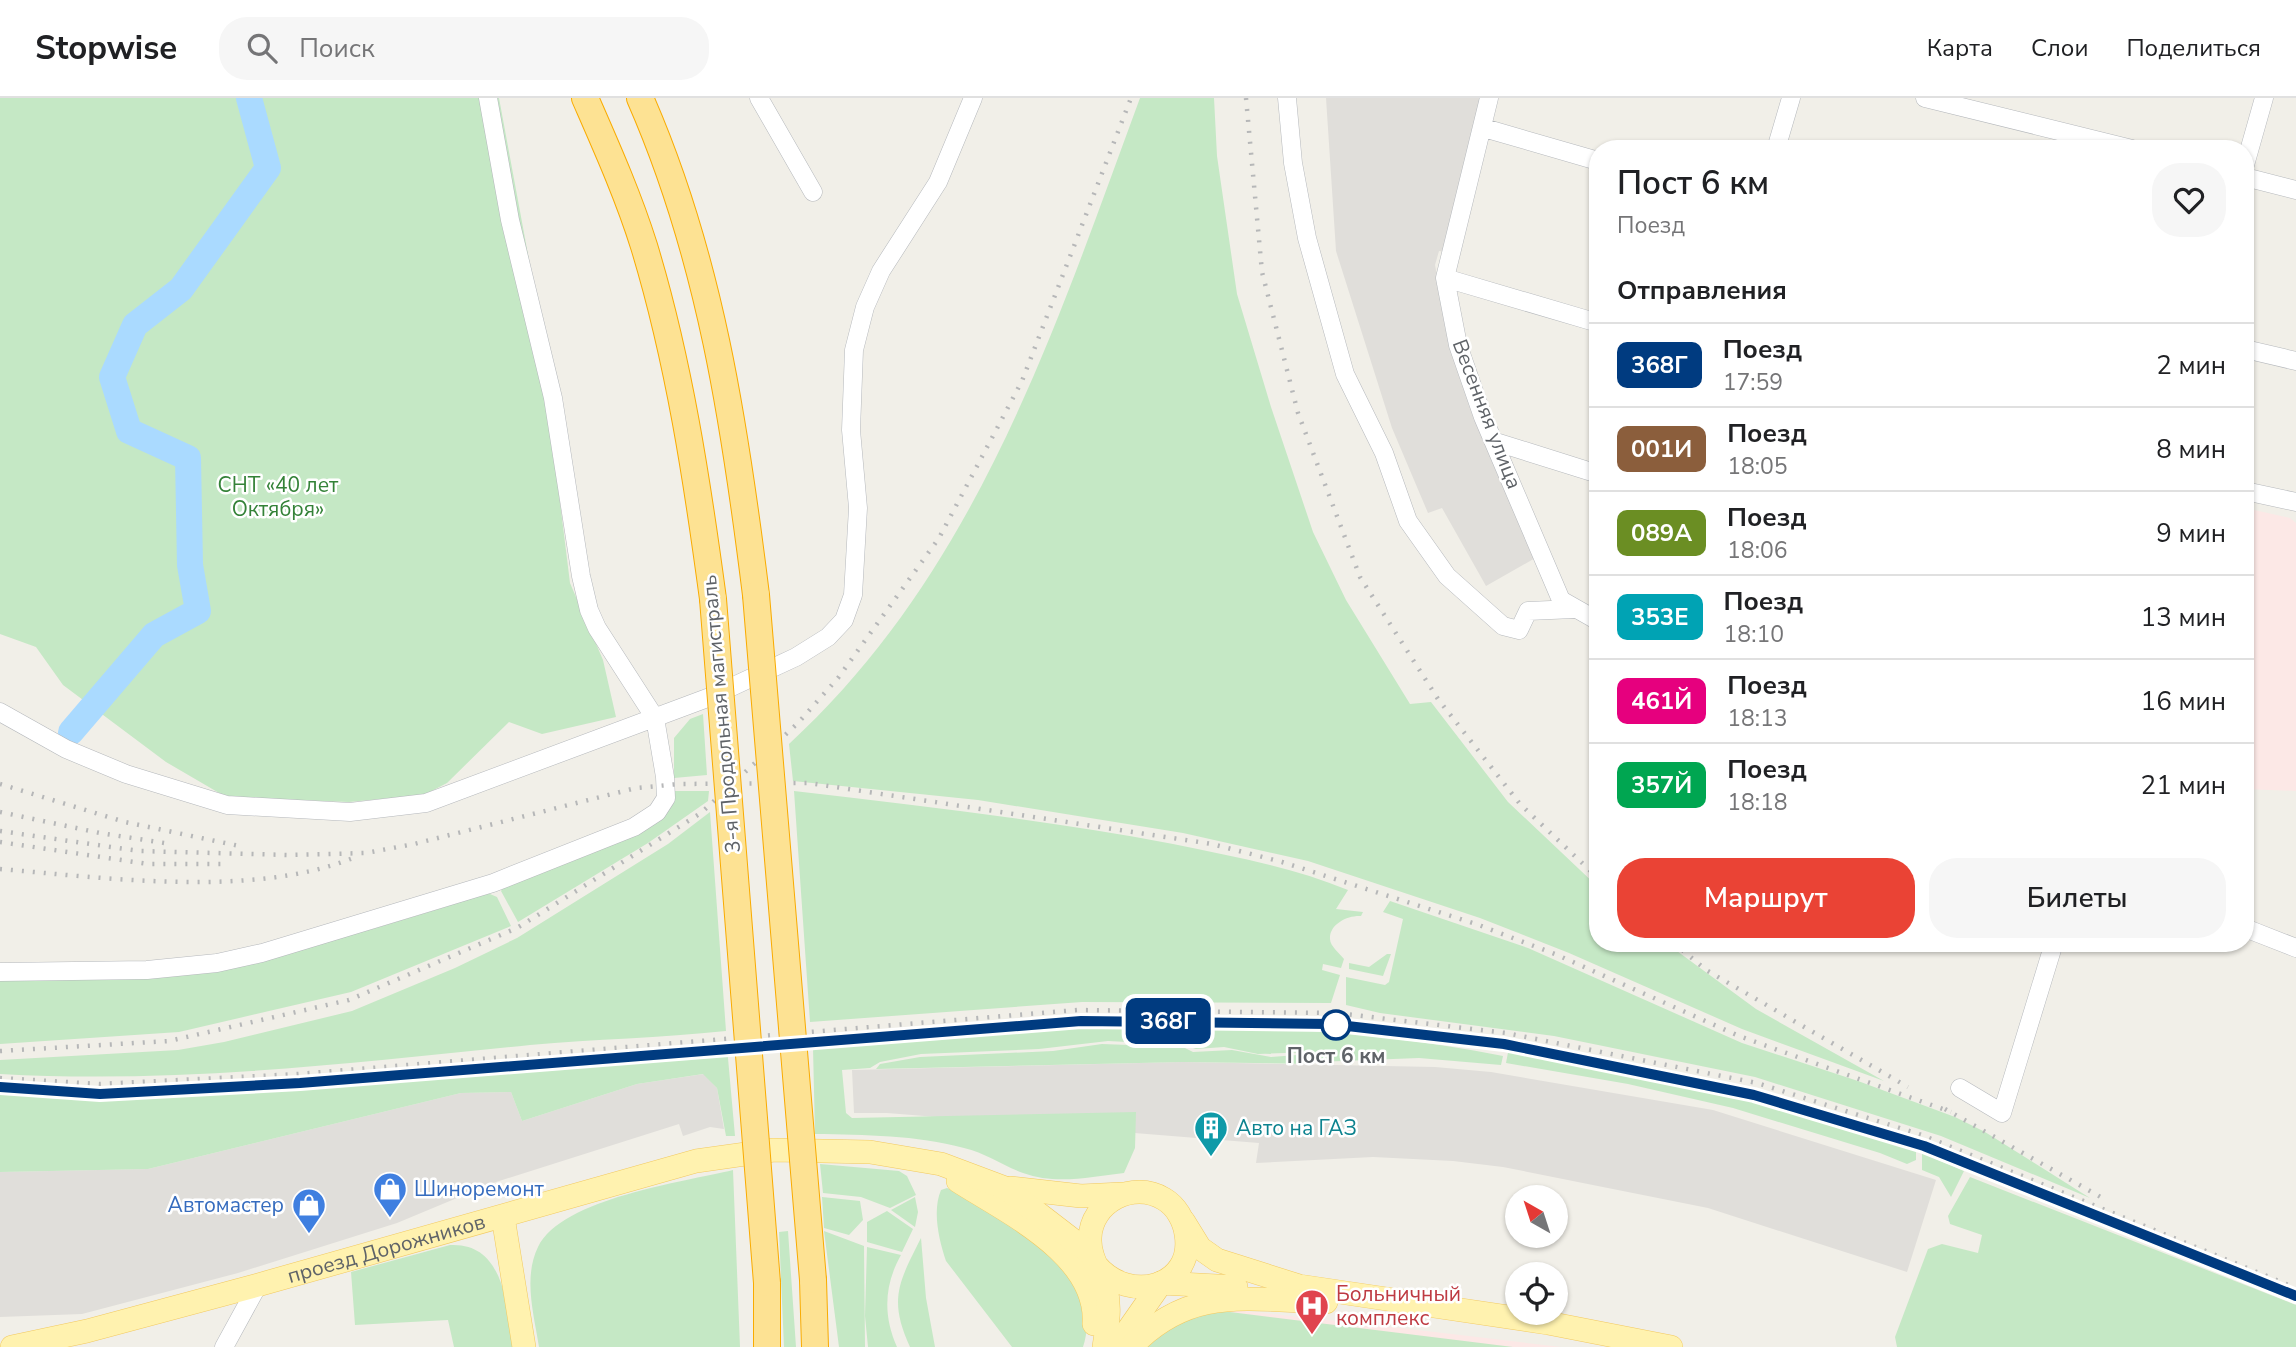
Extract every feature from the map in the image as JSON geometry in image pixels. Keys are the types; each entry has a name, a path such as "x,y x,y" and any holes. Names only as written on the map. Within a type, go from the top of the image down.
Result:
{"highway":[{"name":"3-я Продольная магистраль","path":"585,98 639,231 665,319 696,474 713,599 767,1283 768,1347"},
{"name":"3-я Продольная магистраль","path":"640,98 689,229 710,304 739,461 756,596 813,1280 814,1347"}],"main road":[{"name":"проезд Дорожников","path":"12,1347 87,1331 258,1285 696,1161 774,1150 870,1152 941,1164 1005,1188 1081,1196 1122,1194"},
{"path":"941,1164 959,1181 1037,1232 1077,1270 1083,1278 1095,1312 1091,1347"},
{"name":"проезд Дорожников","path":"1005,1188 1094,1259"},
{"path":"1104,1347 1109,1312 1105,1288 1094,1259 1092,1225 1109,1201 1122,1194 1151,1193 1165,1199 1200,1248 1217,1259 1299,1286 1548,1323 1671,1347"},
{"path":"503,1217 524,1347"},
{"path":"1115,1347 1161,1283 1173,1275 1186,1250 1184,1222"},
{"path":"1094,1259 1118,1285 1133,1289 1161,1283 1266,1289 1299,1286"},
{"path":"1131,1347 1169,1314 1202,1303 1246,1300 1347,1303 1380,1297"}],"street":[{"path":"0,972 147,970 217,962 262,953 493,883 635,827 657,812 666,798 655,718 597,628 589,610 581,576 553,398 510,220 488,98"},
{"path":"760,98 813,192"},
{"path":"0,712 66,749 126,774 227,806 349,812 426,803 710,697 796,657 828,637 844,620 853,595 858,508 851,430 854,350 865,307 881,271 938,182 973,98"},
{"path":"1287,98 1293,163 1307,239 1345,374 1384,453 1408,521 1447,576 1503,626 1519,630 1528,611 1574,609"},
{"name":"Весенняя улица","path":"1489,98 1484,128 1445,278 1458,345 1483,417 1496,442 1546,568 1561,600 1589,616"},
{"path":"1779,140 1791,98"},
{"path":"1925,98 2095,140"},
{"path":"2252,140 2264,98"},
{"path":"1484,128 1589,158"},
{"path":"2254,179 2296,190"},
{"path":"1445,278 1589,320"},
{"path":"2254,351 2296,361"},
{"path":"1496,442 1589,471"},
{"path":"2254,493 2296,502"},
{"path":"2254,932 2296,948"},
{"path":"1960,1088 2002,1113 2051,952"},
{"path":"224,1347 258,1285"}],"shaded area":[{"path":"1326,98 1485,98 1446,252 1439,251 1435,265 1451,345 1537,557 1486,586 1442,508 1428,513 1392,428 1336,251"},
{"path":"2254,510 2290,518 2296,523 2296,791 2254,789"},
{"path":"1183,1062 1435,1067 1491,1072 1713,1110 1936,1180 1907,1272 1708,1208 1503,1167 1453,1161 1373,1157 1256,1163 1259,1143 887,1113 854,1113 852,1070"},
{"path":"704,1074 717,1088 724,1129 710,1127 683,1136 679,1124 493,1183 397,1223 238,1273 82,1314 0,1317 0,1172 148,1169 461,1093 511,1092 522,1121 637,1084"},
{"name":"Больничный комплекс","path":"1217,1308 1383,1326 1561,1347 1141,1347"}],"green space":[{"name":"СНТ «40 лет Октября»","path":"0,98 499,98 532,276 570,583 603,660 616,717 542,734 509,722 447,783 424,795 349,802 226,797 166,762 63,685 36,647 0,634"},
{"path":"1140,98 1214,98 1217,156 1237,294 1271,407 1313,532 1346,600 1410,704 1431,702 1508,802 1589,878 1589,952 1678,952 1756,1009 1884,1081 1742,1029 1569,953 1480,918 1308,861 1183,833 978,800 793,781 789,744 855,676 911,603 960,525 1003,444 1075,273"},
{"path":"703,714 707,775 674,778 674,738 690,719"},
{"path":"675,791 709,791 708,801 648,843 518,922 501,891 505,885 672,803"},
{"path":"794,791 1031,821 1126,835 1217,853 1283,869 1348,890 1336,909 1363,912 1361,916 1340,922 1331,934 1332,944 1344,959 1341,968 1323,964 1322,970 1340,975 1331,1003 1082,1002 810,1022"},
{"path":"710,812 726,1031 199,1074 0,1074 0,1060 178,1050 224,1042 352,1011 455,968 517,938 668,844"},
{"path":"483,891 497,897 511,926 351,992 179,1032 0,1044 0,976 145,970 369,930 445,907"},
{"path":"1390,901 1528,948 1742,1043 1858,1081 1955,1117 1985,1132 2090,1198 1941,1136 1755,1077 1554,1036 1380,1013 1346,1005 1346,977 1385,985 1389,982 1403,919 1383,912"},
{"path":"1391,954 1383,976 1349,969 1349,963 1369,967"},
{"path":"1214,1026 1359,1035 1503,1056 1501,1065 1419,1058 1316,1062 1313,1052 1258,1054 1224,1047 1196,1049 1184,1045 1108,1041 1039,1049 921,1054 880,1062 870,1068 842,1070 846,1113 852,1118 1136,1112 1135,1148 1124,1173 1086,1178 1035,1177 972,1150 928,1140 815,1134 813,1048 1090,1027"},
{"path":"1510,1042 1564,1050 1749,1089 1781,1108 1916,1149 1916,1160 1907,1164 1880,1153 1733,1108 1628,1084 1506,1063"},
{"path":"1102,1044 1183,1047 1193,1052 1232,1050 1271,1057 1310,1054 1313,1064 1183,1062 876,1069 880,1064 920,1057 1053,1051"},
{"path":"727,1047 735,1136 726,1136 717,1088 703,1074 637,1084 522,1121 511,1092 461,1093 148,1169 0,1172 0,1090 91,1093 273,1086"},
{"path":"1922,1153 1964,1171 1951,1197 1939,1177 1922,1170"},
{"path":"820,1164 899,1171 907,1176 916,1195 890,1208 861,1197 823,1193"},
{"path":"733,1170 740,1347 539,1347 531,1297 531,1271 538,1247 551,1230 597,1204 656,1187"},
{"path":"1970,1177 2296,1305 2296,1347 1897,1347 1895,1337 1928,1249 1942,1244 1978,1253 1982,1235 1950,1224 1948,1216"},
{"path":"947,1188 994,1213 1061,1260 1079,1288 1085,1307 1087,1327 1083,1347 1012,1347 946,1261 939,1235 937,1207 941,1190"},
{"path":"822,1197 860,1201 863,1220 849,1235 824,1228"},
{"path":"915,1197 918,1212 915,1227 891,1210"},
{"path":"887,1211 913,1229 902,1252 867,1242 867,1222"},
{"path":"788,1231 796,1347 784,1347 779,1232"},
{"path":"824,1231 864,1246 865,1347 839,1347"},
{"path":"921,1238 926,1298 935,1347 910,1347 899,1316 902,1279"},
{"path":"450,1245 468,1247 482,1254 493,1265 505,1296 513,1347 454,1347 448,1320 355,1325 351,1272"},
{"path":"867,1247 901,1255 891,1278 887,1301 889,1324 897,1347 868,1347 865,1316"},
{"name":"Больничный комплекс","path":"1214,1310 1513,1347 1146,1347 1160,1331"}],"waterway":[{"path":"71,732 154,635 198,611 190,565 188,458 129,431 112,377 135,325 181,289 268,168 249,98"}],"railway":[{"path":"0,1051 169,1041 349,1000 517,928 701,813 798,723 838,678 939,538 1022,381 1131,98"},
{"path":"1246,98 1262,272 1298,413 1360,577 1438,699 1520,804 1589,869"},
{"path":"0,831 139,851 289,855 366,853 414,844 636,788 679,784 809,783 1212,844 1282,862 1476,924 1555,954 1739,1036 1951,1112"},
{"path":"0,784 125,822 244,847"},
{"path":"0,812 100,833 171,844"},
{"path":"0,842 148,864 229,864"},
{"path":"0,869 132,880 226,881 271,878 314,870 353,858"},
{"path":"1685,952 1706,970 1908,1087"},
{"path":"0,1078 99,1084 298,1074 1077,1010 1337,1013 1506,1033 1757,1083 1922,1135 2296,1288"},
{"path":"350,1079 1081,1021 1330,1024 1505,1044 1754,1095 1879,1132"},
{"path":"1945,1109 2106,1200"}],"train":[{"name":"368Г","path":"0,1087 100,1094 300,1083 1081,1021 1330,1024 1504,1044 1754,1095 1924,1146 2296,1296"}],"place":[{"name":"Пост 6 км","path":"1336,1025"},
{"name":"Авто на ГАЗ","path":"1211,1158"},
{"name":"Шиноремонт","path":"390,1219"},
{"name":"Автомастер","path":"309,1235"},
{"name":"Больничный комплекс","path":"1312,1336"}]}
